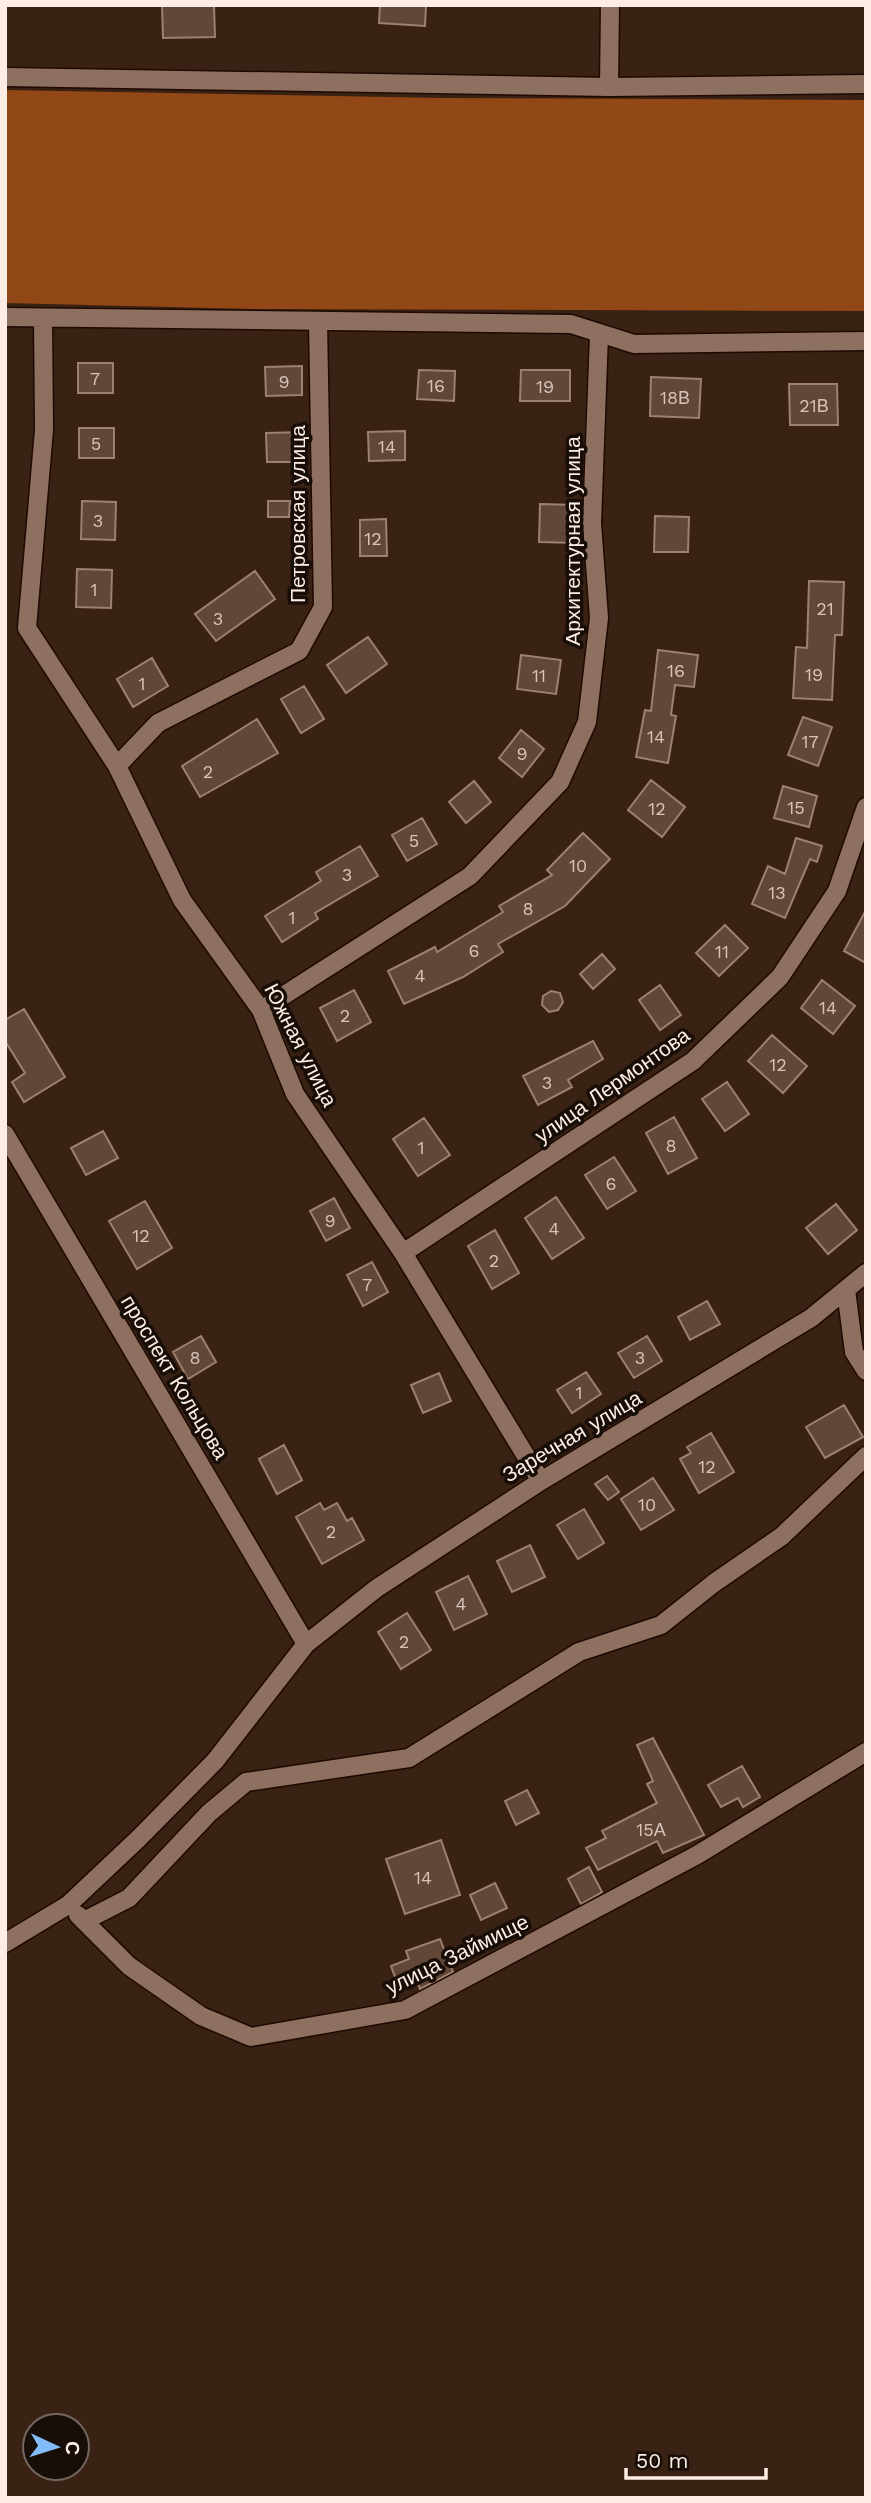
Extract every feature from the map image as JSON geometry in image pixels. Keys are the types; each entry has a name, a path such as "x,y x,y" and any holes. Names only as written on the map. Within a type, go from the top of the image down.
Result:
{"street":[{"path":"609,87 610,5"},
{"path":"5,77 609,87 866,84"},
{"path":"5,317 570,324 634,344 866,341"},
{"name":"Южная улица","path":"43,318 44,430 27,628 117,766 182,900 261,1010 295,1094 403,1253 541,1480"},
{"name":"Петровская улица","path":"117,766 158,723 299,651 323,607 318,321"},
{"name":"Архитектурная улица","path":"261,1010 470,876 560,782 587,722 599,618 592,523 599,335"},
{"name":"улица Лермонтова","path":"403,1253 703,1052 780,977 837,891 866,807"},
{"name":"проспект Кольцова","path":"5,1134 306,1644"},
{"name":"Заречная улица","path":"5,1943 68,1905 215,1761 306,1644 377,1588 541,1480 811,1318 866,1273"},
{"path":"846,1290 855,1352 866,1371"},
{"path":"84,1921 129,1898 209,1812 246,1782 409,1758 579,1652 661,1625 714,1583 782,1536 866,1456"},
{"name":"улица Займище","path":"68,1905 129,1966 201,2017 251,2038 405,2010 697,1855 866,1752"}],"shaded area":[{"path":"5,90 443,98 866,100 866,311 251,309 5,303"}],"building":[{"path":"162,5 214,5 215,37 163,38"},
{"path":"380,5 426,5 425,26 379,23"},
{"path":"78,363 113,363 113,393 78,393"},
{"path":"302,366 302,395 266,396 265,367"},
{"path":"419,370 455,371 454,401 417,399"},
{"path":"521,370 570,370 570,401 520,401"},
{"path":"651,377 701,379 699,418 650,416"},
{"path":"789,384 837,384 838,425 790,425"},
{"path":"79,428 114,428 114,458 79,458"},
{"path":"405,431 405,460 369,461 368,432"},
{"path":"303,432 303,462 267,462 266,433"},
{"path":"82,501 116,502 115,540 81,539"},
{"path":"268,501 290,501 289,517 268,517"},
{"path":"540,504 577,505 577,543 539,542"},
{"path":"655,516 689,517 688,552 654,552"},
{"path":"386,519 387,556 360,556 360,520"},
{"path":"77,569 112,570 111,608 76,607"},
{"path":"255,571 275,599 216,641 195,614"},
{"path":"809,581 844,582 842,635 835,635 832,700 793,698 796,647 807,648"},
{"path":"368,637 387,664 346,693 327,665"},
{"path":"658,650 698,655 694,687 675,685 671,715 676,716 668,763 636,757 645,710 651,711"},
{"path":"521,655 561,660 556,694 517,689"},
{"path":"152,658 168,686 133,707 117,679"},
{"path":"304,686 324,719 301,733 281,699"},
{"path":"803,717 832,727 818,766 788,755"},
{"path":"257,719 278,753 200,797 182,766"},
{"path":"521,730 544,749 522,777 499,758"},
{"path":"651,780 685,807 662,837 628,810"},
{"path":"474,781 491,802 466,823 449,802"},
{"path":"783,786 817,796 809,827 774,818"},
{"path":"422,818 437,844 407,861 392,835"},
{"path":"583,833 610,859 565,906 498,944 503,952 463,977 404,1004 388,971 435,947 437,952 503,912 499,906 552,875 547,870"},
{"path":"796,838 822,846 817,862 810,859 785,918 752,904 768,866 785,874"},
{"path":"360,846 378,876 315,913 318,919 282,942 265,916 321,881 316,872"},
{"path":"866,910 866,963 844,951"},
{"path":"725,925 748,948 719,976 696,953"},
{"path":"602,954 615,969 593,989 580,974"},
{"path":"822,980 855,1006 833,1034 801,1008"},
{"path":"660,985 681,1015 660,1030 639,1000"},
{"path":"354,990 371,1022 337,1041 320,1008"},
{"path":"551,991 560,993 563,1002 558,1010 549,1012 542,1005 543,996"},
{"path":"24,1009 65,1077 24,1102 12,1082 25,1073 5,1041 5,1020"},
{"path":"772,1035 807,1066 783,1093 748,1061"},
{"path":"593,1041 603,1059 568,1080 572,1087 538,1105 523,1076"},
{"path":"727,1082 749,1114 725,1131 702,1099"},
{"path":"674,1117 697,1158 668,1174 646,1133"},
{"path":"424,1118 450,1155 418,1176 393,1139"},
{"path":"103,1131 118,1158 86,1175 71,1148"},
{"path":"614,1157 636,1191 607,1209 585,1175"},
{"path":"556,1197 584,1238 552,1259 525,1218"},
{"path":"334,1198 350,1228 326,1241 310,1211"},
{"path":"145,1201 172,1248 137,1269 109,1221"},
{"path":"836,1204 857,1230 828,1254 806,1228"},
{"path":"495,1230 519,1273 492,1289 468,1246"},
{"path":"372,1262 388,1292 363,1306 347,1275"},
{"path":"707,1301 720,1324 690,1340 678,1317"},
{"path":"201,1336 216,1362 188,1379 173,1352"},
{"path":"647,1336 662,1361 634,1378 618,1353"},
{"path":"586,1372 601,1394 572,1413 557,1390"},
{"path":"439,1373 451,1401 423,1413 411,1385"},
{"path":"844,1405 863,1437 825,1458 806,1427"},
{"path":"711,1433 734,1472 699,1493 680,1459 691,1453 687,1447"},
{"path":"284,1445 302,1480 277,1494 259,1459"},
{"path":"607,1476 619,1492 608,1500 595,1484"},
{"path":"653,1478 674,1510 641,1530 621,1499"},
{"path":"320,1503 324,1510 337,1503 347,1521 352,1518 364,1540 322,1564 296,1517"},
{"path":"584,1509 604,1543 578,1559 557,1525"},
{"path":"530,1545 545,1577 512,1592 497,1561"},
{"path":"468,1576 487,1614 454,1630 436,1592"},
{"path":"407,1613 431,1650 401,1669 378,1632"},
{"path":"653,1738 704,1835 663,1853 657,1841 598,1870 586,1848 606,1838 602,1831 657,1803 647,1784 653,1781 637,1745"},
{"path":"742,1766 760,1797 743,1807 738,1798 721,1807 708,1785"},
{"path":"527,1790 539,1813 516,1825 505,1801"},
{"path":"441,1840 460,1895 405,1914 386,1859"},
{"path":"589,1867 602,1892 581,1904 568,1879"},
{"path":"495,1883 507,1908 481,1920 470,1895"},
{"path":"440,1939 453,1972 420,1989 416,1978 398,1985 391,1966 409,1959 406,1951"}]}
